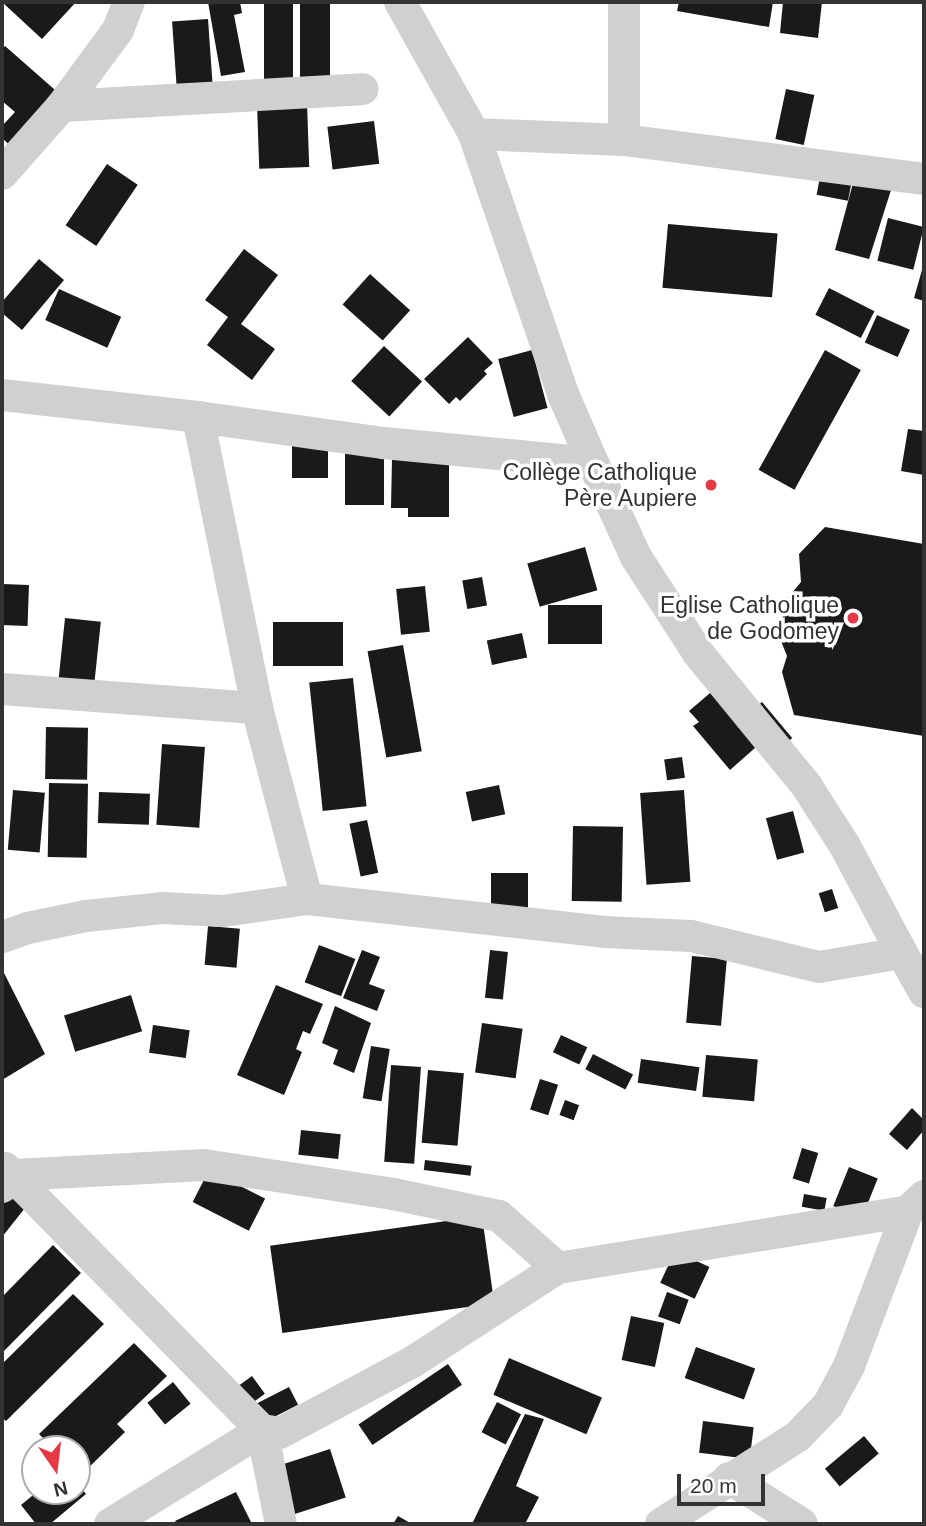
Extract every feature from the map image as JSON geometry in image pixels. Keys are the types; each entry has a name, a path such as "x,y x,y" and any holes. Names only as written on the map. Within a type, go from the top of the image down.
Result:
{"street":[{"path":"2,174 62,106 118,30 129,2"},
{"path":"400,2 474,134 563,394 636,557 698,653 806,785 845,846 924,992"},
{"path":"624,2 624,140"},
{"path":"62,106 363,89"},
{"path":"474,134 624,140 924,179"},
{"path":"2,395 198,417 384,443 593,463"},
{"path":"198,417 257,708 307,899"},
{"path":"2,689 257,708"},
{"path":"2,937 28,928 86,916 162,908 223,911 307,899 604,932 691,936 819,967 902,953"},
{"path":"6,1176 204,1165 393,1194 499,1216 558,1268"},
{"path":"6,1176 262,1430 281,1524"},
{"path":"110,1524 262,1430 280,1433 414,1361 558,1268 916,1204"},
{"path":"661,1524 798,1436 828,1405 849,1366 916,1204"},
{"path":"729,1478 802,1524"}],"building":[{"path":"2,2 76,2 42,39"},
{"path":"208,2 240,2 242,13 234,15 245,72 221,76"},
{"path":"264,2 293,2 293,85 264,85"},
{"path":"300,2 330,2 330,79 300,79"},
{"path":"679,2 773,2 769,27 677,11"},
{"path":"783,2 822,2 818,38 780,33"},
{"path":"208,19 213,88 177,90 172,22"},
{"path":"5,46 63,97 15,150 2,138 2,126 15,112 2,101 2,49"},
{"path":"786,89 814,95 804,145 775,139"},
{"path":"307,103 309,167 259,169 257,105"},
{"path":"374,121 379,164 333,169 327,127"},
{"path":"107,164 138,185 96,246 66,225"},
{"path":"820,177 851,183 848,201 817,195"},
{"path":"853,183 892,187 869,259 835,250"},
{"path":"888,218 924,227 913,270 877,261"},
{"path":"668,224 778,234 772,297 662,288"},
{"path":"244,249 278,275 241,324 275,349 252,380 207,345 228,317 205,300"},
{"path":"39,259 64,280 22,330 2,313 2,302"},
{"path":"924,263 924,301 914,298"},
{"path":"370,274 410,310 383,341 343,304"},
{"path":"829,288 874,311 861,338 815,315"},
{"path":"59,289 121,317 107,348 45,320"},
{"path":"877,315 910,330 898,357 865,342"},
{"path":"468,337 493,363 484,371 487,374 460,401 456,397 449,404 424,379"},
{"path":"384,346 422,381 389,417 351,381"},
{"path":"532,350 548,408 514,417 498,359"},
{"path":"825,350 861,370 794,490 759,470"},
{"path":"908,429 924,431 924,475 901,471"},
{"path":"292,436 328,436 328,478 292,478"},
{"path":"345,454 384,454 384,505 345,505"},
{"path":"392,458 449,458 449,517 408,517 408,508 391,508"},
{"name":"Eglise Catholique de Godomey","path":"825,527 924,544 924,736 794,715 782,672 787,656 779,636 786,600 801,582 799,554"},
{"path":"585,547 597,590 540,607 527,564"},
{"path":"482,577 487,606 467,609 462,580"},
{"path":"2,584 29,585 28,626 2,625"},
{"path":"425,586 430,632 401,635 396,589"},
{"path":"548,605 602,605 602,644 548,644"},
{"path":"65,618 101,622 94,689 58,686"},
{"path":"273,622 343,622 343,666 273,666"},
{"path":"522,633 527,657 492,665 487,640"},
{"path":"403,645 422,751 386,758 368,651"},
{"path":"353,678 366,806 323,811 309,683"},
{"path":"716,688 764,740 730,770 693,726 699,722 689,711"},
{"path":"762,702 792,738 781,748 751,712"},
{"path":"46,727 88,728 87,780 45,779"},
{"path":"162,744 205,747 199,828 156,825"},
{"path":"682,757 685,778 667,780 664,760"},
{"path":"49,783 88,784 87,858 48,857"},
{"path":"499,785 505,814 472,821 466,792"},
{"path":"13,790 45,793 40,853 8,850"},
{"path":"684,790 690,882 647,885 640,793"},
{"path":"99,792 150,794 149,825 98,823"},
{"path":"793,811 804,853 777,860 766,818"},
{"path":"367,820 378,873 361,877 349,824"},
{"path":"573,826 623,827 622,902 572,901"},
{"path":"491,873 528,873 528,913 491,913"},
{"path":"832,889 838,908 825,912 819,893"},
{"path":"208,926 240,929 236,968 205,965"},
{"path":"319,945 355,959 341,996 305,982"},
{"path":"362,950 380,957 369,984 385,990 377,1011 343,998"},
{"path":"490,950 508,952 503,1000 485,998"},
{"path":"692,956 727,959 721,1026 686,1023"},
{"path":"2,969 45,1054 2,1080"},
{"path":"276,985 323,1004 310,1034 303,1031 296,1049 302,1052 284,1095 237,1075"},
{"path":"131,995 142,1031 75,1052 64,1015"},
{"path":"335,1006 371,1023 354,1073 333,1064 338,1050 322,1043"},
{"path":"482,1023 523,1029 516,1078 475,1073"},
{"path":"153,1025 190,1030 186,1058 149,1053"},
{"path":"561,1035 587,1047 579,1064 553,1052"},
{"path":"371,1046 390,1049 381,1101 363,1098"},
{"path":"593,1054 633,1074 625,1090 585,1069"},
{"path":"706,1055 758,1060 754,1101 702,1097"},
{"path":"641,1059 699,1067 696,1091 638,1083"},
{"path":"391,1065 421,1067 414,1164 384,1162"},
{"path":"428,1070 464,1073 458,1146 422,1143"},
{"path":"540,1079 558,1085 548,1115 530,1109"},
{"path":"565,1100 579,1105 574,1120 560,1115"},
{"path":"912,1108 924,1120 924,1130 907,1150 889,1134"},
{"path":"301,1130 341,1134 338,1159 298,1155"},
{"path":"802,1148 818,1153 809,1184 793,1179"},
{"path":"425,1160 472,1166 470,1176 424,1170"},
{"path":"849,1167 878,1179 862,1218 833,1206"},
{"path":"209,1170 265,1199 249,1231 193,1202"},
{"path":"2,1190 25,1208 2,1237"},
{"path":"804,1194 827,1198 824,1211 802,1207"},
{"path":"482,1216 494,1303 282,1333 270,1246"},
{"path":"53,1245 81,1273 2,1353 2,1297"},
{"path":"675,1251 709,1267 695,1299 660,1283"},
{"path":"667,1292 689,1300 680,1324 658,1316"},
{"path":"73,1294 104,1324 6,1421 2,1418 2,1364"},
{"path":"631,1316 664,1323 655,1367 622,1360"},
{"path":"134,1343 167,1376 117,1424 125,1432 91,1465 91,1435 39,1434"},
{"path":"696,1347 755,1369 744,1400 685,1378"},
{"path":"509,1358 602,1397 586,1434 493,1395"},
{"path":"448,1364 462,1385 372,1445 358,1424"},
{"path":"252,1376 265,1394 247,1407 234,1389"},
{"path":"173,1382 191,1404 165,1425 147,1403"},
{"path":"289,1387 298,1405 263,1423 254,1405"},
{"path":"497,1402 521,1414 506,1445 482,1432"},
{"path":"525,1414 544,1419 516,1486 539,1497 525,1524 472,1524"},
{"path":"703,1421 754,1427 750,1459 699,1453"},
{"path":"864,1436 879,1454 840,1486 825,1469"},
{"path":"330,1449 346,1498 289,1516 273,1468"},
{"path":"236,1492 251,1522 177,1524 175,1521"},
{"path":"21,1505 73,1505 50,1524 36,1524"},
{"path":"398,1516 412,1524 393,1524"}],"place":[{"name":"Collège Catholique Père Aupiere","path":"711,485"},
{"name":"Eglise Catholique de Godomey","path":"853,618"}]}
